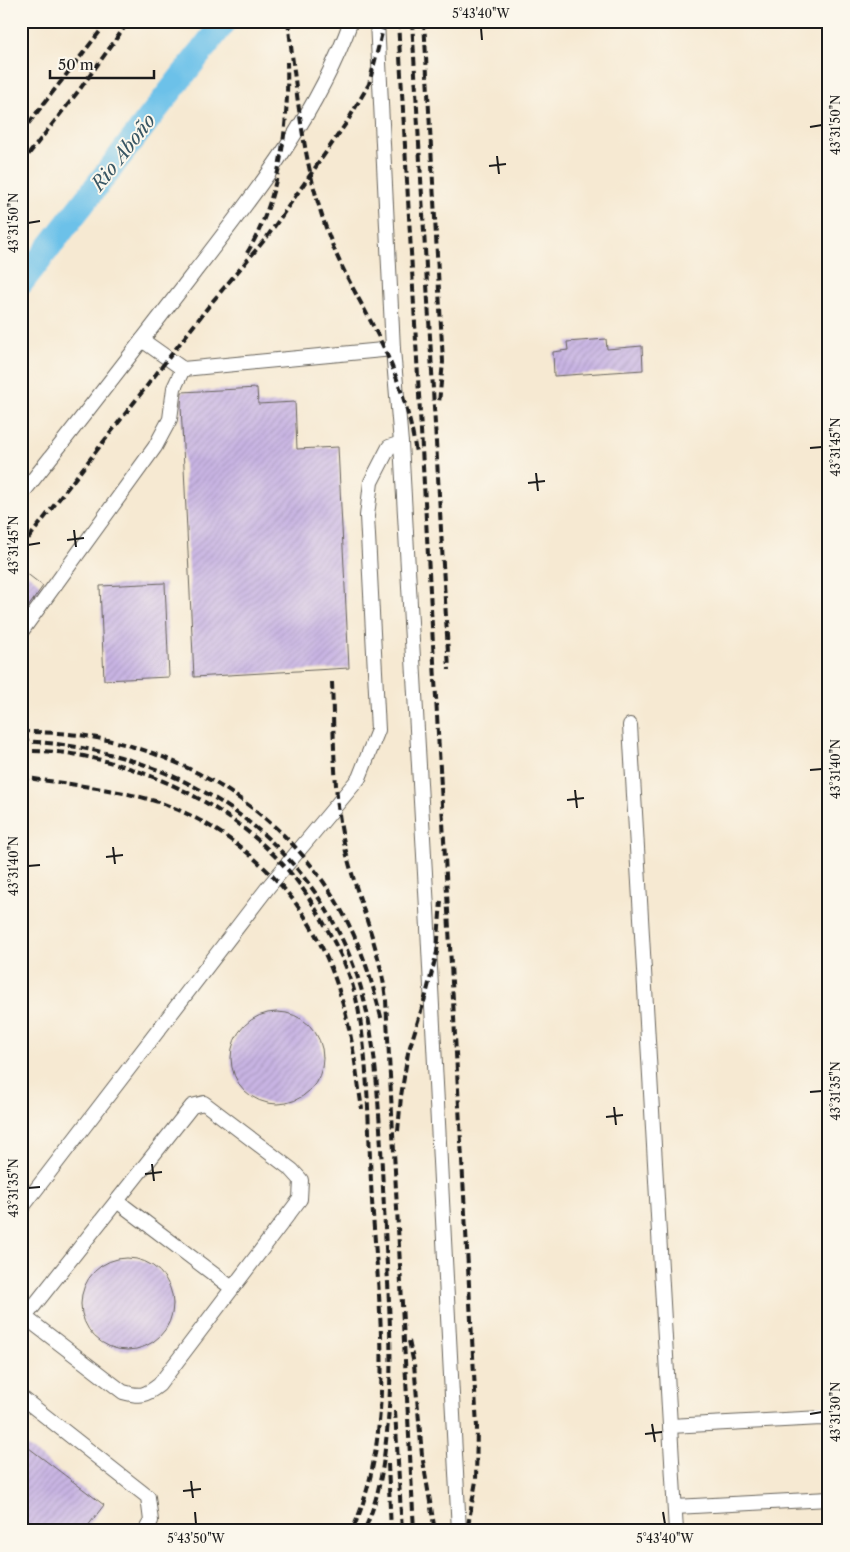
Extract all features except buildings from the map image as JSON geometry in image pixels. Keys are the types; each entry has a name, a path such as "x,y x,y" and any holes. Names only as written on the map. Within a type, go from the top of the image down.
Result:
{"lane":[{"path":"21,495 236,219 280,158 301,126 328,75 341,49 351,21"},
{"path":"377,21 393,349 401,443 459,1531"},
{"path":"142,340 184,369 393,349"},
{"path":"21,632 155,448 170,419 174,388 184,369"},
{"path":"21,1209 269,886 359,778 378,730 367,516 371,482 389,447 401,443"},
{"path":"630,725 676,1531"},
{"path":"204,1103 277,1158 301,1180 300,1199 159,1385 148,1394 135,1396 123,1392 23,1320 117,1200 192,1106 204,1103"},
{"path":"117,1200 232,1288"},
{"path":"21,1397 148,1497 151,1521 145,1531"},
{"path":"670,1426 821,1418 827,1419 829,1422"},
{"path":"675,1507 829,1499"}],"waterway":[{"name":"Rio Aboño","path":"21,283 225,21"}],"railway":[{"path":"21,133 108,21"},
{"path":"21,164 80,89 129,21"},
{"path":"288,21 302,130 320,210 335,252 380,340 397,379 405,403 416,453"},
{"path":"21,548 212,302 267,237 347,122 369,84 385,21"},
{"path":"398,21 477,1427 476,1481 467,1531"},
{"path":"412,21 449,670"},
{"path":"424,21 443,362 439,403"},
{"path":"247,253 258,232 275,185 284,136 287,62"},
{"path":"332,682 334,760 337,800 343,838 373,939 386,1000 414,1531"},
{"path":"21,732 78,735 137,748 175,762 212,781 246,803 278,829 306,859 330,892 350,927 365,961 382,1021"},
{"path":"21,741 69,746 116,756 161,771 203,791 242,817 278,848 309,884 335,925 349,954 360,983 365,1004 375,1066 390,1323 390,1399 384,1459 375,1501 364,1531"},
{"path":"21,751 78,755 138,771 196,797 223,814 272,853 293,876 307,894 344,963 357,1002 364,1049 382,1368 380,1411 375,1453 366,1493 352,1531"},
{"path":"21,777 122,793 155,801 176,809 196,818 234,842 268,872 304,915 317,937 332,971 348,1022 362,1109"},
{"path":"398,1131 408,1053 437,952 441,901"},
{"path":"409,1341 414,1364 422,1455 435,1531"},
{"path":"395,1411 402,1531"},
{"path":"388,1464 391,1531"}]}
